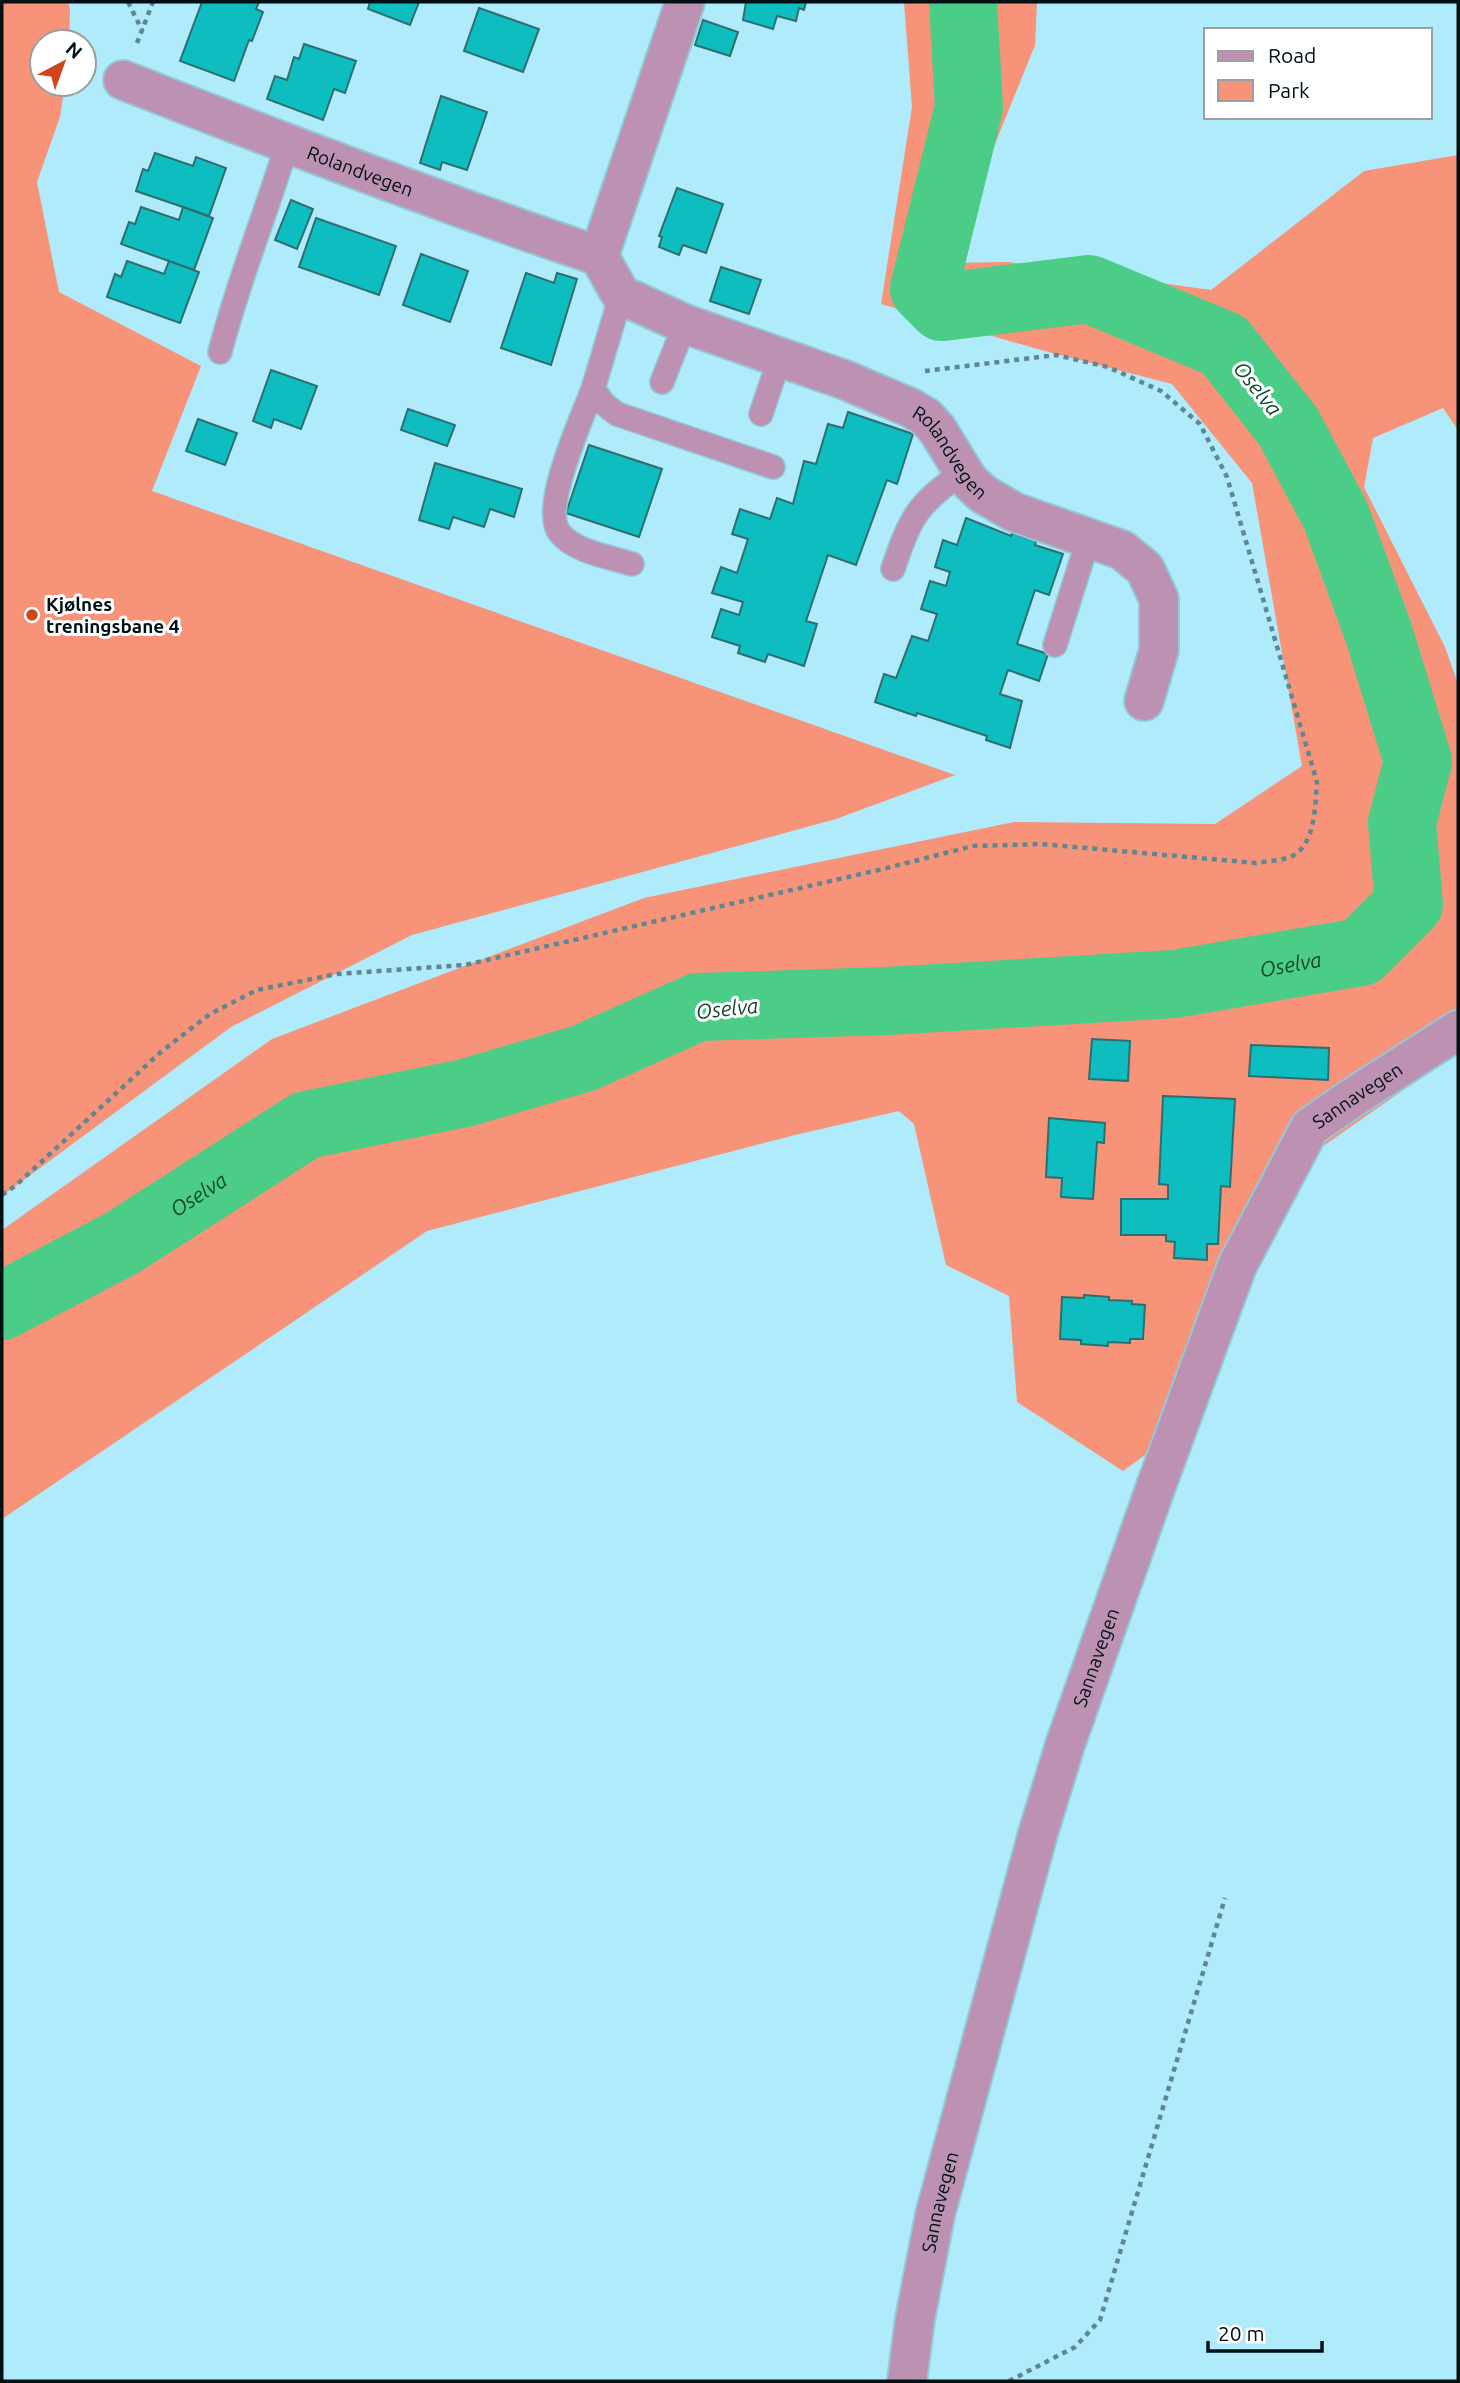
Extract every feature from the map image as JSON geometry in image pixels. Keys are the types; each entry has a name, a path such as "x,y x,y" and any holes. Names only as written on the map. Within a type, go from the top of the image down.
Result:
{"street":[{"path":"621,295 599,256 685,2"},
{"name":"Rolandvegen","path":"123,80 463,210 599,256"},
{"name":"Rolandvegen","path":"621,295 685,324 845,380 911,408 926,417 937,429 969,481 983,494 1014,512 1122,550 1145,569 1159,599 1159,650 1144,701"},
{"name":"Sannavegen","path":"907,2381 915,2319 935,2215 1038,1833 1065,1745 1150,1501 1237,1266 1310,1127 1458,1030"}],"lane":[{"path":"220,352 234,296 267,208 287,144"},
{"path":"621,295 593,389 555,492 554,520 559,533 578,547 632,564"},
{"path":"662,382 685,324"},
{"path":"761,414 780,357"},
{"path":"593,389 604,404 617,414 773,467"},
{"path":"893,569 906,529 919,508 937,489 964,472"},
{"path":"1055,645 1089,537"}],"path":[{"path":"128,2 142,31"},
{"path":"123,80 153,2"},
{"path":"2,1195 162,1051 210,1014 257,990 337,974 465,965 973,846 1041,844 1256,863 1291,857 1304,844 1313,822 1317,782 1227,477 1200,424 1161,391 1108,367 1056,355 924,371"},
{"path":"1009,2381 1075,2347 1100,2320 1225,1898"}],"green space":[{"path":"2,2 68,2 69,28 28,28 28,98 63,98 60,117 37,182 59,292 201,366 152,491 955,775 836,819 412,935 231,1027 2,1196"},
{"path":"904,2 1037,2 1035,45 947,263 1008,262 1211,290 1364,171 1458,155 1458,430 1443,408 1373,438 1364,487 1445,647 1458,684 1458,1035 1439,1065 1322,1147 1268,1233 1192,1421 1123,1471 1017,1402 1009,1296 946,1265 914,1124 899,1111 795,1135 427,1231 2,1519 2,1230 272,1039 644,898 1014,822 1215,824 1302,766 1252,483 1172,384 881,304 912,107"}],"building":[{"path":"202,2 259,2 256,9 263,12 234,81 180,61"},
{"path":"370,2 419,2 410,25 368,9"},
{"path":"746,2 806,2 804,10 799,8 796,21 777,16 773,29 743,20"},
{"path":"479,8 539,29 523,72 464,51"},
{"path":"703,20 738,32 730,56 695,45"},
{"path":"304,44 356,61 345,93 334,89 323,120 267,99 275,76 287,80 294,57 299,59"},
{"path":"441,96 487,112 467,170 442,162 440,170 420,163"},
{"path":"155,153 193,166 196,157 226,168 209,216 136,191 143,169 148,171"},
{"path":"677,188 723,204 706,253 683,245 679,255 659,247 662,237 659,236"},
{"path":"291,200 313,209 297,249 275,240"},
{"path":"141,207 179,220 183,207 213,218 194,270 121,244 129,222 135,224"},
{"path":"316,218 396,246 379,295 299,267"},
{"path":"421,254 468,271 450,322 403,305"},
{"path":"127,261 164,274 169,261 199,272 180,323 107,297 115,274 121,277"},
{"path":"721,267 761,280 749,314 710,301"},
{"path":"526,273 554,283 557,273 577,279 551,365 501,348"},
{"path":"271,370 317,386 301,429 274,419 271,428 253,421"},
{"path":"408,409 455,425 447,446 401,430"},
{"path":"848,412 913,434 897,484 887,480 856,565 828,555 806,621 817,624 804,666 768,654 765,662 738,653 740,646 712,637 721,609 739,615 743,602 712,593 721,567 737,573 748,539 732,534 740,509 770,519 777,498 793,504 804,461 816,464 828,424 843,428"},
{"path":"198,419 237,433 225,465 186,451"},
{"path":"589,445 662,469 639,537 566,513"},
{"path":"435,463 522,489 514,517 490,509 484,527 453,517 449,529 419,520"},
{"path":"966,518 1011,536 1012,533 1036,541 1035,545 1063,554 1049,595 1035,590 1017,644 1048,654 1039,681 1008,670 1000,694 1022,701 1010,748 986,740 987,736 875,702 884,674 896,678 912,636 928,641 937,614 921,609 930,581 946,586 950,572 935,567 943,540 957,545"},
{"path":"1092,1039 1130,1041 1128,1081 1089,1079"},
{"path":"1251,1045 1329,1048 1328,1080 1249,1076"},
{"path":"1163,1096 1235,1099 1230,1187 1221,1186 1218,1244 1207,1244 1207,1260 1174,1258 1175,1242 1166,1241 1166,1235 1121,1235 1121,1199 1168,1199 1168,1185 1159,1184"},
{"path":"1049,1118 1105,1123 1104,1143 1097,1142 1093,1199 1061,1197 1062,1178 1046,1177"},
{"path":"1084,1295 1145,1305 1143,1339 1130,1339 1130,1343 1108,1342 1108,1346 1060,1339 1062,1297 1084,1298"}],"waterway":[{"name":"Oselva","path":"2,1306 122,1243 306,1125 465,1093 584,1058 698,1007 887,1001 1174,984 1361,952 1409,904 1402,823 1418,761 1379,634 1336,516 1288,426 1224,345 1089,289 942,307 924,289 969,107 963,2"}],"place":[{"name":"Kjølnes treningsbane 4","path":"32,615"}]}
